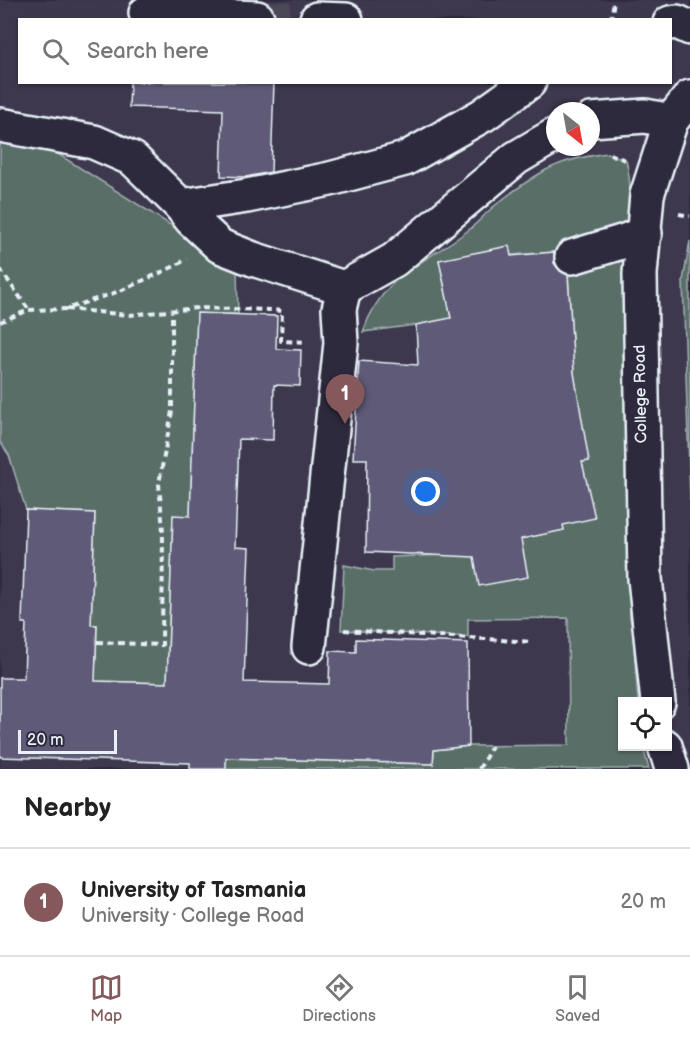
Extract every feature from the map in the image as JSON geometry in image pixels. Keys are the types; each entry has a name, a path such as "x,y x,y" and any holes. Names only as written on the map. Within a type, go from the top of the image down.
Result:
{"street":[{"path":"146,13 257,18"},
{"path":"672,23 677,22 690,28"},
{"path":"181,206 247,196 330,179 405,159 483,115 526,84"},
{"path":"600,119 645,116 681,109"},
{"name":"College Road","path":"657,697 645,578 640,274 647,195 681,109"},
{"path":"0,125 94,142 133,159 220,246 344,288 394,260 516,158 546,140"},
{"path":"572,257 645,233"},
{"path":"310,637 341,343 339,309 344,288"},
{"path":"666,751 672,769"}],"path":[{"path":"611,18 614,0"},
{"path":"608,153 626,160 628,169"},
{"path":"66,309 120,291 175,266"},
{"path":"0,269 29,310"},
{"path":"0,322 29,310 66,309 129,315 196,308 282,311 281,341 341,343"},
{"path":"97,642 162,645 163,531 159,484 172,411 172,311"},
{"path":"310,637 532,642"},
{"path":"479,769 492,746"}],"shaded area":[{"path":"0,0 690,0 690,769 0,769"}],"green space":[{"path":"0,138 47,147 237,267 238,314 197,314 190,516 173,516 167,683 89,681 96,662 97,625 91,625 95,513 26,510 9,455 0,442"},
{"path":"607,153 626,160 630,196 626,231 567,251 439,260 451,318 363,332 371,313 392,284 470,229 512,192 532,178 560,164"},
{"path":"690,241 690,501 683,281"},
{"path":"624,251 630,618 638,697 618,697 618,751 644,751 649,769 226,769 226,758 433,764 434,750 469,746 569,745 568,618 468,619 468,637 341,630 344,565 374,571 392,571 392,557 445,555 564,530 553,475 556,466 588,461 574,373 568,269"}],"building":[{"path":"130,84 274,84 271,172 246,177 221,176 223,110 129,107"},
{"path":"509,246 511,256 554,252 554,263 560,271 568,275 574,373 589,461 582,462 595,518 563,525 564,530 521,539 528,577 479,586 474,557 366,552 367,459 353,459 359,361 418,365 416,325 451,318 439,260"},
{"path":"197,313 277,316 276,349 301,350 300,386 274,385 273,440 239,439 235,547 249,548 244,682 329,684 330,651 356,652 356,639 468,643 469,746 434,750 433,764 226,758 226,769 190,769 190,763 0,757 0,678 24,678 26,623 22,623 26,510 95,513 91,625 97,625 95,681 167,683 173,515 190,516"}],"place":[{"name":"University of Tasmania","path":"345,424"}]}
